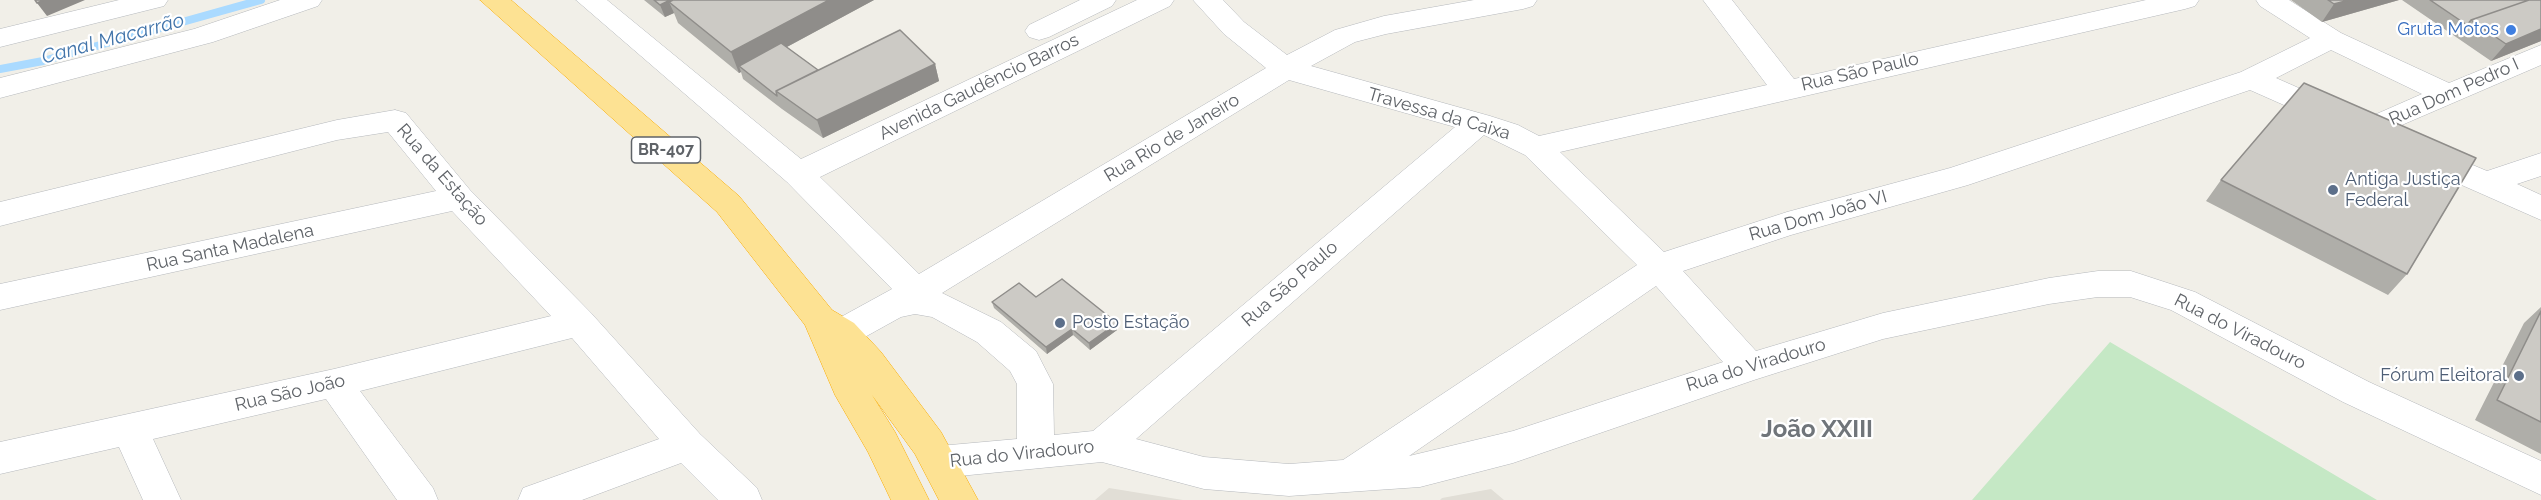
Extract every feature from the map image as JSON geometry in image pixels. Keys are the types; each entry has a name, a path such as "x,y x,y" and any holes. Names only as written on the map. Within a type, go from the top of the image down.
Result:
{"highway":[{"name":"BR-407","path":"494,0 728,204 831,326 880,378 928,443 959,500"},
{"name":"BR-407","path":"831,326 829,345 882,442 910,500"}],"street":[{"path":"0,38 154,0"},
{"path":"0,88 203,36 308,0"},
{"path":"590,0 798,174 904,298 939,305 989,332 1023,361 1035,384 1036,452"},
{"path":"1044,0 1032,18 1033,24 1050,39 1102,0"},
{"name":"Avenida Gaudêncio Barros","path":"798,174 1050,39 1160,0"},
{"name":"Travessa da Caixa","path":"1207,0 1234,28 1286,69 1479,123 1507,132 1536,147 1659,267 1749,367"},
{"name":"Rua Rio de Janeiro","path":"831,326 904,298 1286,69 1346,36 1375,27 1523,0"},
{"path":"1717,0 1786,89"},
{"name":"Rua São Paulo","path":"1536,147 2185,0"},
{"path":"2270,0 2331,39 2450,95"},
{"name":"Rua Dom João VI","path":"1347,478 1659,267 1787,224 1957,177 2251,79 2331,39"},
{"name":"Rua Dom Pedro I","path":"2367,130 2541,54"},
{"path":"2251,79 2541,208"},
{"name":"Rua da Estação","path":"0,213 337,130 395,120 459,198 579,322 687,445 743,500"},
{"name":"Rua São Paulo","path":"1102,446 1479,123"},
{"path":"2485,183 2541,164"},
{"name":"Rua Santa Madalena","path":"0,297 459,198"},
{"name":"Rua do Viradouro","path":"939,462 1102,446 1204,473 1289,480 1347,478 1420,471 1513,447 1749,367 1883,326 2049,291 2098,284 2131,284 2183,301 2356,392 2541,479"},
{"name":"Rua São João","path":"0,458 333,383 579,322"},
{"path":"333,383 419,500"},
{"path":"130,430 162,500"},
{"path":"537,500 687,445"}],"shaded area":[{"path":"1109,488 1183,500 1095,500"},
{"path":"1491,489 1504,500 1440,500 1442,498"}],"green space":[{"path":"2110,342 2377,500 1972,500"}],"building":[{"path":"654,0 670,0 660,5"},
{"path":"673,0 829,0 731,52 669,2"},
{"path":"2328,0 2349,0 2334,4"},
{"path":"2430,0 2529,0 2471,20 2467,25"},
{"path":"2529,0 2541,0 2541,29 2506,44 2471,20"},
{"path":"900,30 935,64 817,120 776,91"},
{"path":"781,43 818,70 776,91 777,96 739,66"},
{"name":"Antiga Justiça Federal","path":"2304,83 2476,158 2407,274 2221,180"},
{"name":"Posto Estação","path":"1062,279 1117,323 1089,343 1072,329 1046,347 992,302 1019,283 1036,297"},
{"path":"2541,311 2541,422 2497,400"}],"waterway":[{"name":"Canal Macarrão","path":"0,69 43,61 261,0"}],"place":[{"name":"Gruta Motos","path":"2511,30"},
{"name":"Antiga Justiça Federal","path":"2333,190"},
{"name":"Posto Estação","path":"1060,323"},
{"name":"Fórum Eleitoral","path":"2519,376"}],"district":[{"name":"João XXIII","path":"1817,430"}]}
